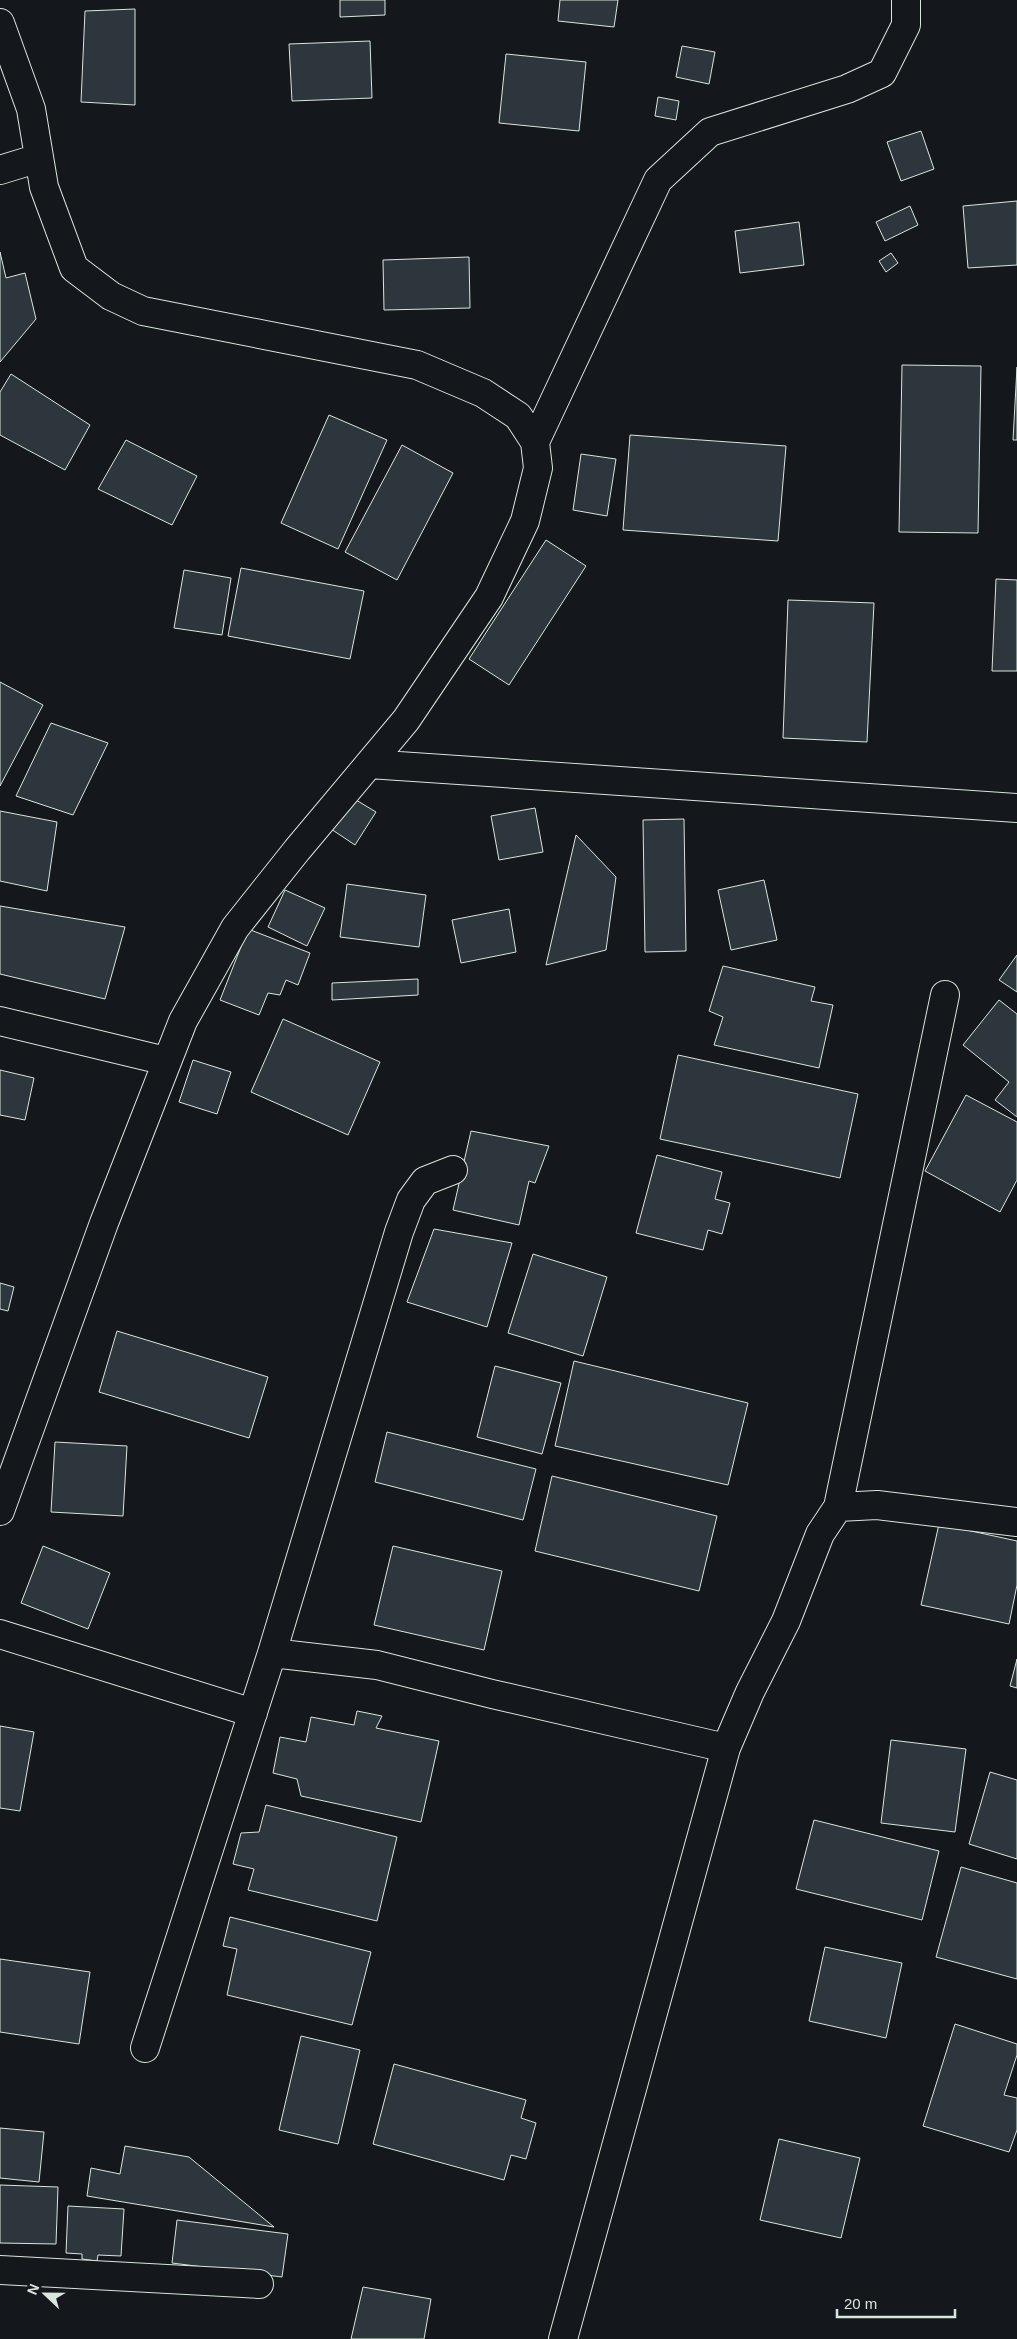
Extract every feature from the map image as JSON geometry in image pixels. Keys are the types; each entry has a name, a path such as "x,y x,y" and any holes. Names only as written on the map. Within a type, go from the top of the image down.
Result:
{"street":[{"path":"535,442 658,180 710,132 847,89 882,73 906,25 906,0"},
{"path":"0,23 31,109 44,187 74,268 111,296 143,311 417,365 484,392 518,416 535,442 538,468 525,521 489,597 406,720 297,850 235,928 183,1021 166,1060 104,1223 0,1512"},
{"path":"0,170 39,158"},
{"path":"369,764 1017,808"},
{"path":"563,2339 726,1748 750,1692 786,1621 820,1534 838,1507 944,996"},
{"path":"0,1021 166,1060"},
{"path":"145,2048 272,1654 399,1232 411,1200 425,1181 453,1170"},
{"path":"838,1507 877,1505 1017,1522"},
{"path":"0,1634 253,1713"},
{"path":"272,1654 377,1665 492,1694 726,1748"},
{"path":"0,2270 259,2284"}],"building":[{"path":"340,0 385,0 385,15 340,17"},
{"path":"560,0 618,0 614,27 558,21"},
{"path":"135,9 135,105 81,102 85,11"},
{"path":"370,41 372,98 292,101 289,44"},
{"path":"682,46 715,52 709,84 676,77"},
{"path":"506,54 586,62 579,131 499,123"},
{"path":"658,97 679,101 676,120 655,116"},
{"path":"921,131 934,169 901,181 887,142"},
{"path":"1017,201 1017,265 968,268 963,206"},
{"path":"910,206 918,225 885,241 876,222"},
{"path":"799,222 804,265 740,273 735,231"},
{"path":"0,252 6,278 25,273 36,319 0,362"},
{"path":"891,253 898,263 886,272 879,261"},
{"path":"469,257 470,308 384,310 383,260"},
{"path":"902,365 981,366 978,533 899,532"},
{"path":"1017,367 1017,440 1013,440"},
{"path":"11,374 90,425 65,470 0,435 0,392"},
{"path":"329,415 387,440 338,549 281,523"},
{"path":"630,435 786,446 778,541 623,530"},
{"path":"126,440 197,476 172,525 98,489"},
{"path":"402,445 453,473 397,580 345,552"},
{"path":"581,454 616,459 607,516 573,510"},
{"path":"546,540 586,566 509,685 469,659"},
{"path":"241,568 364,591 350,659 228,636"},
{"path":"184,570 231,578 222,635 174,628"},
{"path":"996,579 1017,580 1017,671 992,671"},
{"path":"788,600 874,603 867,742 783,738"},
{"path":"0,682 43,705 0,786"},
{"path":"51,723 108,743 73,815 16,796"},
{"path":"351,797 376,812 355,845 331,829"},
{"path":"535,808 543,852 499,860 491,816"},
{"path":"0,811 57,822 47,891 0,881"},
{"path":"684,819 686,951 645,952 643,820"},
{"path":"576,835 616,877 606,950 546,965"},
{"path":"764,880 777,940 731,950 718,890"},
{"path":"347,884 426,895 419,947 340,937"},
{"path":"285,890 325,908 307,946 268,927"},
{"path":"0,906 125,927 105,999 0,974"},
{"path":"509,909 516,952 461,963 452,920"},
{"path":"248,929 310,953 298,985 286,980 280,995 268,993 259,1015 220,1000"},
{"path":"1017,955 1017,992 999,980"},
{"path":"723,966 815,987 811,1001 833,1005 819,1068 714,1045 723,1017 709,1011"},
{"path":"418,979 418,995 332,1000 332,983"},
{"path":"999,1000 1017,1014 1017,1117 995,1100 1009,1082 963,1045"},
{"path":"283,1019 380,1062 348,1135 251,1092"},
{"path":"678,1055 858,1094 840,1178 660,1139"},
{"path":"193,1060 231,1072 217,1114 179,1102"},
{"path":"0,1070 34,1078 25,1120 0,1115"},
{"path":"966,1095 1017,1122 1017,1180 1000,1212 925,1171"},
{"path":"471,1131 549,1146 535,1183 529,1181 519,1225 453,1210"},
{"path":"657,1155 722,1172 715,1199 730,1203 722,1234 708,1230 703,1250 636,1233"},
{"path":"434,1229 512,1243 487,1327 407,1302"},
{"path":"533,1254 607,1277 583,1356 508,1333"},
{"path":"0,1283 14,1287 8,1311 0,1309"},
{"path":"117,1331 268,1377 249,1438 99,1392"},
{"path":"574,1361 748,1403 728,1485 555,1446"},
{"path":"495,1366 561,1383 542,1454 477,1437"},
{"path":"387,1432 536,1469 523,1520 375,1482"},
{"path":"55,1442 127,1446 123,1516 51,1512"},
{"path":"552,1476 717,1516 699,1591 535,1551"},
{"path":"939,1524 1017,1541 1017,1585 1009,1624 921,1605"},
{"path":"43,1546 110,1573 88,1629 21,1603"},
{"path":"393,1546 502,1571 484,1650 374,1625"},
{"path":"1017,1659 1017,1688 1010,1686"},
{"path":"357,1711 382,1716 376,1728 439,1741 421,1822 301,1796 297,1779 273,1773 280,1737 306,1742 311,1717 354,1725"},
{"path":"0,1726 34,1732 20,1811 0,1808"},
{"path":"891,1740 966,1749 955,1832 881,1823"},
{"path":"990,1772 1017,1780 1017,1859 969,1844"},
{"path":"266,1805 397,1837 377,1921 248,1890 254,1869 233,1864 241,1833 259,1832"},
{"path":"814,1820 939,1851 922,1920 796,1889"},
{"path":"961,1867 1017,1883 1017,1979 936,1957"},
{"path":"230,1917 371,1952 352,2025 227,1995 237,1949 223,1946"},
{"path":"825,1947 902,1963 886,2038 809,2021"},
{"path":"0,1959 90,1972 79,2044 0,2032"},
{"path":"955,2024 1017,2044 1017,2055 1004,2095 1017,2098 1017,2130 1009,2152 923,2126"},
{"path":"301,2036 360,2050 338,2144 279,2130"},
{"path":"394,2064 526,2100 521,2118 536,2123 526,2159 511,2155 504,2180 373,2144"},
{"path":"0,2128 44,2132 39,2182 0,2178"},
{"path":"779,2139 860,2158 841,2238 760,2220"},
{"path":"125,2146 189,2157 274,2227 87,2196 91,2168 120,2174"},
{"path":"0,2185 58,2187 56,2244 0,2243"},
{"path":"68,2206 124,2209 121,2256 98,2255 97,2261 82,2259 82,2254 66,2253"},
{"path":"177,2220 288,2234 282,2277 172,2263"},
{"path":"363,2287 431,2299 424,2339 351,2339"}]}
